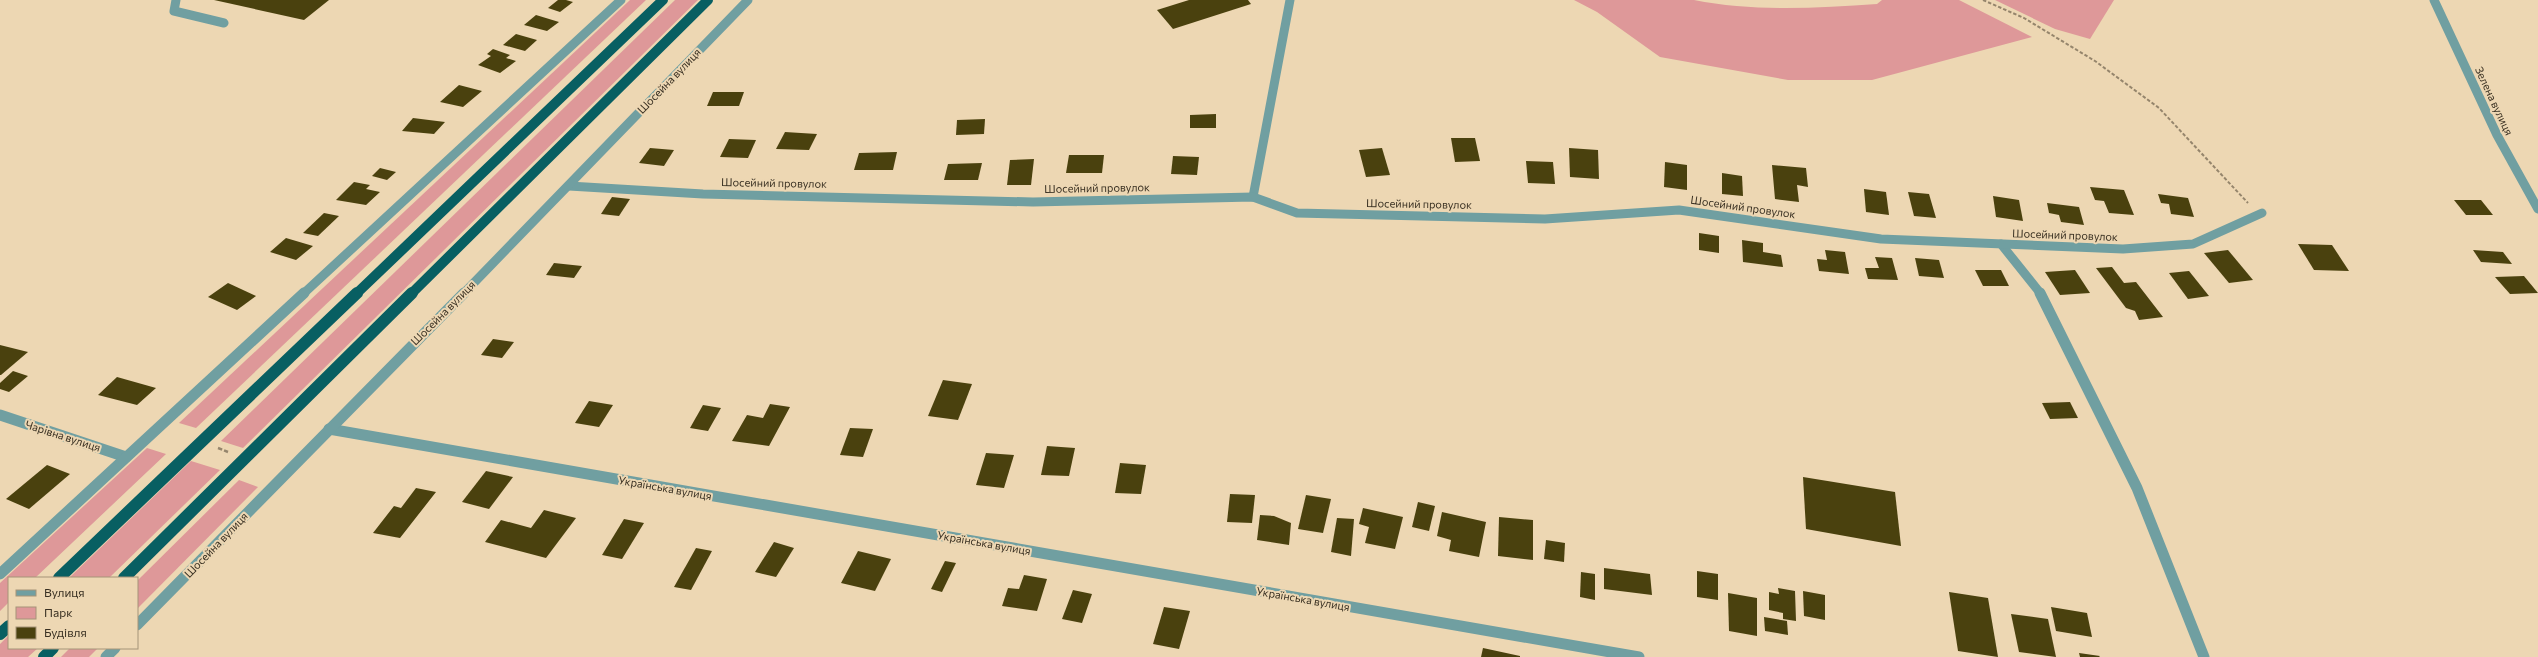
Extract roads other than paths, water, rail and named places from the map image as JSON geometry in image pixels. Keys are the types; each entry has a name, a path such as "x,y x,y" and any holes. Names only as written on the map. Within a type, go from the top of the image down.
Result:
{"highway":[{"path":"60,577 663,0"},
{"path":"125,577 708,0"},
{"path":"0,634 8,627"},
{"path":"44,657 52,649"}],"street":[{"path":"176,0 174,11 224,23"},
{"path":"0,574 621,0"},
{"name":"Шосейна вулиця","path":"138,624 569,186 748,0"},
{"path":"1253,197 1290,0"},
{"name":"Зелена вулиця","path":"2434,0 2497,135 2538,209"},
{"name":"Шосейний провулок","path":"569,186 703,194 1033,202 1253,197 1297,213 1545,219 1679,210 1882,238 2123,250 2193,244 2262,213"},
{"path":"2001,244 2045,299 2137,488 2204,657"},
{"name":"Чарівна вулиця","path":"0,415 126,457"},
{"name":"Українська вулиця","path":"330,429 344,433 1639,657"},
{"path":"106,657 114,649"}]}
